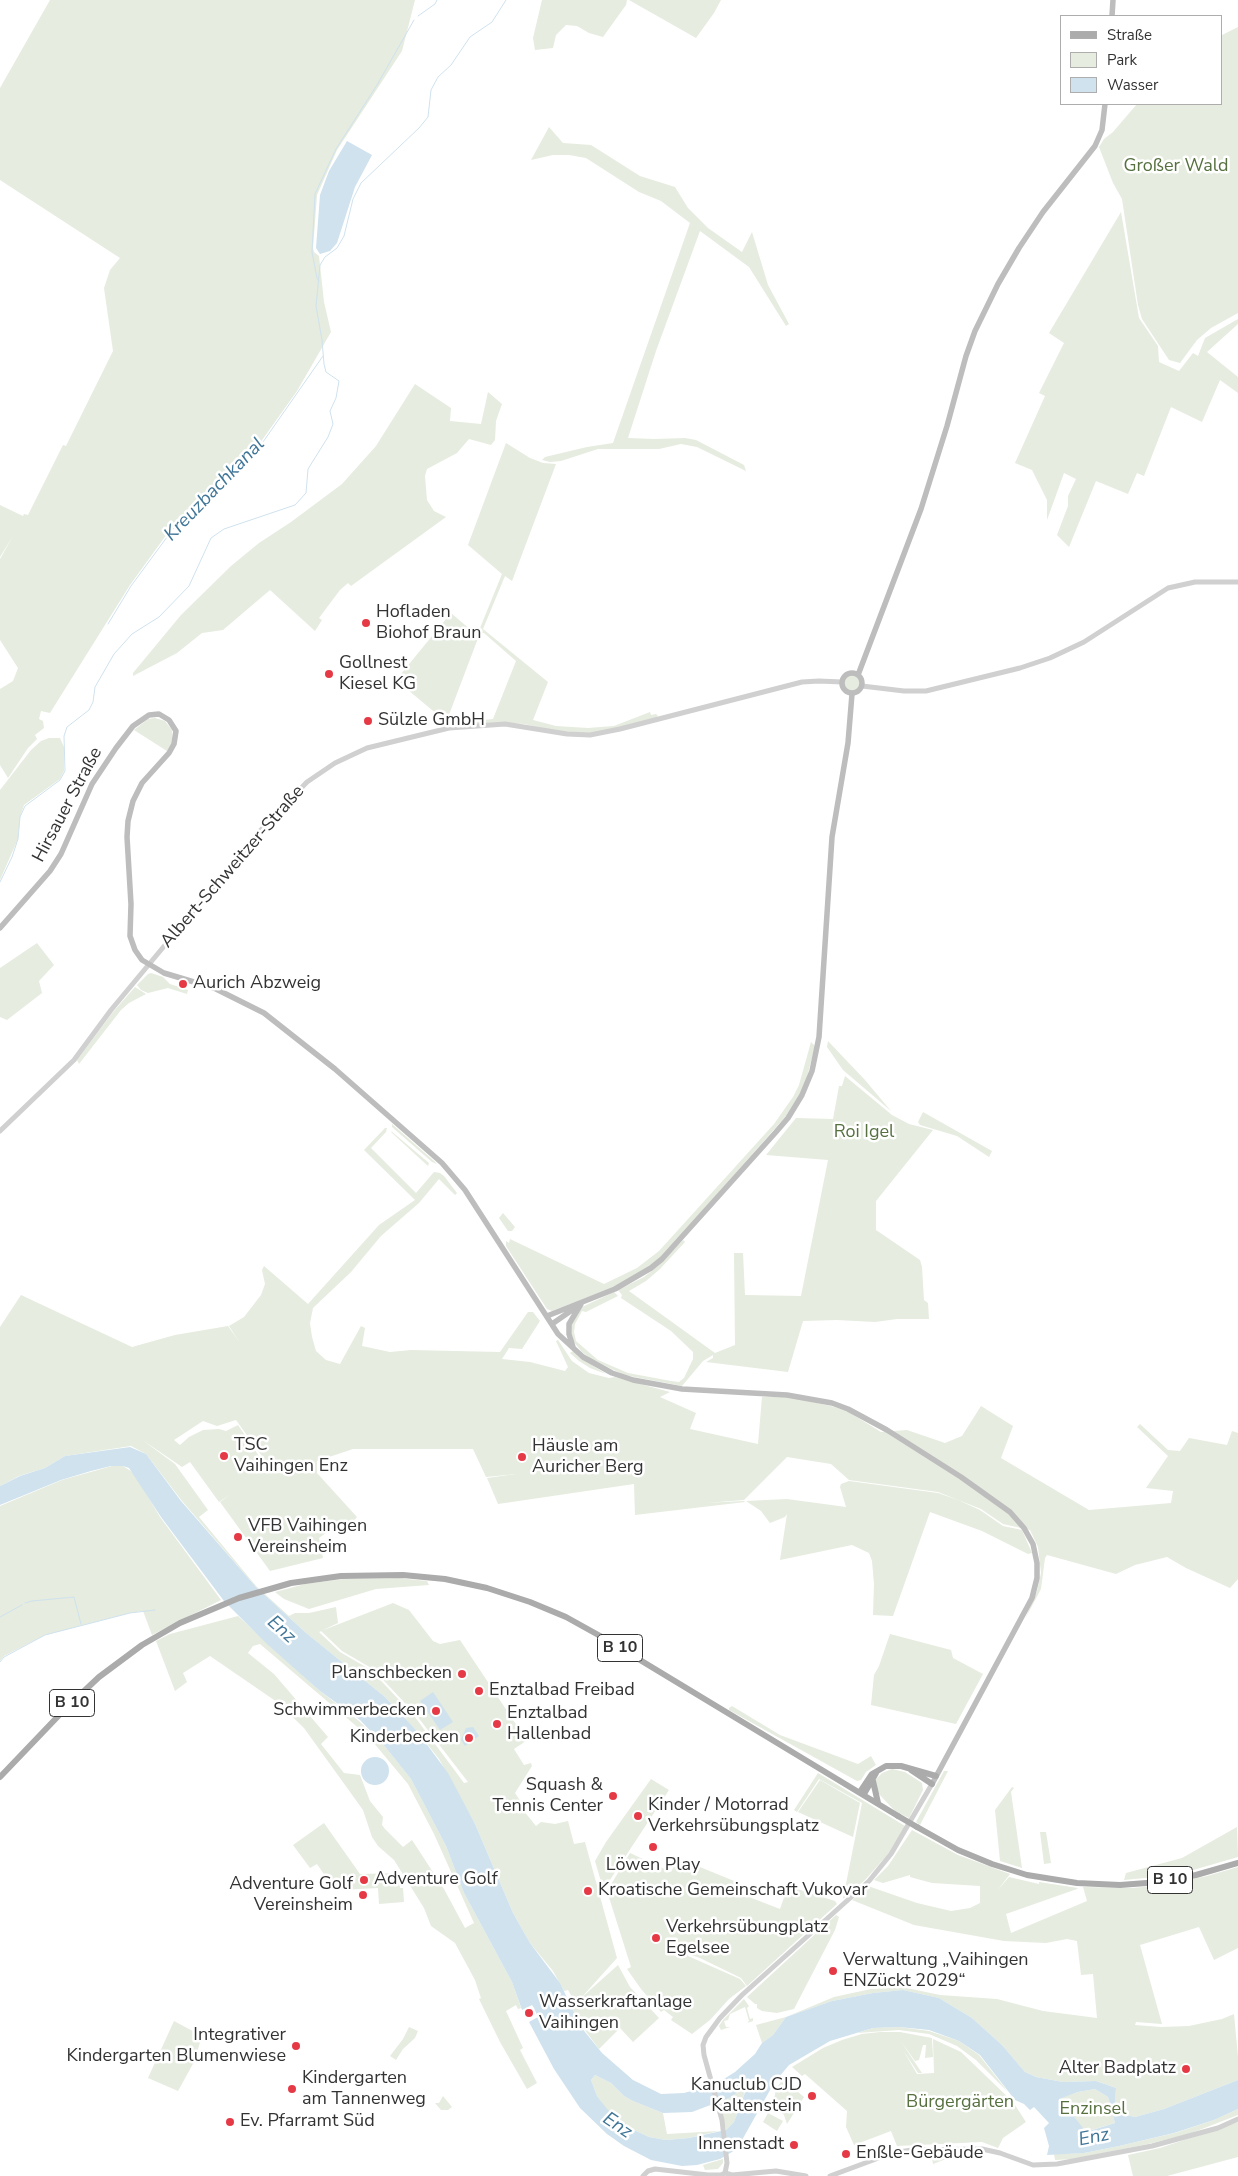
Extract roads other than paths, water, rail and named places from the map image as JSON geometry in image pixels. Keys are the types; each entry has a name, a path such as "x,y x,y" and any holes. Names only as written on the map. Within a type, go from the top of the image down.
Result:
{"main road":[{"path":"1112,15 1114,0"},
{"path":"858,675 921,509 973,336 998,284 1022,242 1095,146 1102,130 1106,105"},
{"path":"852,673 858,675 862,680 862,686 860,690 852,694 845,690 842,682 846,675 852,673"},
{"path":"547,1316 581,1304 629,1283 662,1259 776,1132 797,1105 807,1083 819,1037 832,837 848,743 852,694"},
{"name":"Hirsauer Straße","path":"0,928 50,871 72,831 92,784 116,748 138,721 149,715 158,714 172,723 176,731 176,741 169,753 146,777 137,791 130,807 127,830 131,879 130,936 137,953 149,965"},
{"path":"149,965 166,974 214,988 264,1013 335,1069 442,1163 459,1181 552,1324 576,1351 612,1373 633,1380 682,1389 787,1395 832,1403 848,1409 887,1430 960,1477 1010,1512 1021,1523 1030,1538 1036,1558 1037,1578 1034,1593 932,1784 910,1769"},
{"path":"552,1324 581,1304"},
{"path":"576,1351 570,1339 569,1328 571,1318 581,1304"},
{"name":"B 10","path":"0,1777 65,1709 111,1667 160,1633 208,1610 280,1586 341,1576 403,1575 458,1582 497,1591 530,1602 590,1630 917,1828 958,1850 992,1864 1027,1875 1077,1883 1120,1885 1160,1882 1196,1875 1238,1863"},
{"path":"862,1793 868,1778 886,1766 895,1765 936,1776"},
{"path":"862,1793 873,1781 878,1770"},
{"path":"873,1781 878,1803"}],"street":[{"path":"862,686 904,691 926,691 1020,668 1050,658 1084,642 1168,588 1196,582 1238,582"},
{"name":"Albert-Schweitzer-Straße","path":"0,1131 69,1066 111,1010 258,832 312,778 335,763 367,748 460,726 513,725 567,734 590,734 620,729 802,682 819,680 842,682"},
{"path":"725,2173 727,2168 723,2130 702,2045 709,2032 742,1995 869,1881 891,1854 932,1784"},
{"path":"830,2176 883,2156 912,2150 988,2150 1033,2165 1057,2164 1152,2146 1218,2128 1238,2119"},
{"path":"643,2176 648,2171 660,2169 708,2175 776,2171 806,2176"}],"water":[{"path":"347,141 372,155 355,187 337,243 330,251 320,254 316,248 320,195 329,171"},
{"name":"Enz","path":"130,1447 146,1454 181,1501 256,1587 305,1632 385,1697 417,1731 448,1773 475,1824 513,1913 530,1943 560,1983 581,2027 602,2053 633,2080 661,2094 684,2093 716,2084 735,2072 755,2054 762,2043 773,2035 786,2017 832,2001 873,1993 903,1990 939,1998 972,2018 1002,2045 1025,2072 1036,2077 1063,2082 1096,2081 1116,2088 1115,2103 1122,2114 1135,2117 1164,2109 1238,2080 1238,2109 1214,2120 1174,2133 1084,2153 1047,2155 1049,2146 1044,2128 1049,2123 1034,2107 1030,2110 1024,2104 1015,2100 980,2055 959,2041 929,2030 899,2027 873,2028 830,2041 789,2065 774,2083 737,2149 720,2159 697,2165 682,2166 651,2160 624,2146 607,2134 580,2108 554,2069 529,2022 538,2017 534,2008 532,2005 522,2010 512,1982 464,1893 446,1846 411,1779 382,1743 360,1720 320,1691 267,1644 224,1601 161,1517 129,1468 111,1466 91,1471 61,1480 0,1505 0,1486 20,1476 45,1468 65,1456","holes":["595,2075 611,2083 624,2096 663,2113 692,2112 729,2098 744,2088 746,2090 734,2122 726,2130 689,2138 666,2140 649,2137 634,2130 607,2109 597,2096 591,2080","1095,2089 1108,2097 1115,2123 1086,2132 1073,2115 1062,2105 1062,2098 1078,2092"]},
{"name":"Schwimmerbecken","path":"433,1692 453,1722 440,1730 420,1701"},
{"name":"Kinderbecken","path":"473,1727 479,1736 465,1746 461,1740 466,1728"},
{"path":"375,1757 385,1761 389,1771 385,1781 375,1785 365,1781 361,1771 365,1761"}],"waterway":[{"path":"418,16 435,4 437,0"},
{"path":"0,882 18,839 20,817 25,806 60,780 65,771 64,736 67,727 89,710 93,702 95,687 114,654 132,634 159,617 189,586 211,538 224,529 295,505 306,493 308,469 328,437 333,424 330,411 336,398 339,381 326,372 324,364 316,306 320,265 325,257 337,248 344,236 353,199 361,183 419,128 428,117 431,90 438,77 451,65 470,37 492,22 506,0"},
{"path":"319,281 312,252 315,194 336,149 377,85 414,20"},
{"name":"Kreuzbachkanal","path":"108,624 131,586 173,529 256,452 323,356"},
{"path":"25,1603 74,1597 81,1624"},
{"path":"0,1617 22,1605"},
{"path":"0,1662 4,1657 45,1635 130,1613 155,1610"}],"place":[{"name":"Hofladen Biohof Braun","path":"366,623"},
{"name":"Gollnest Kiesel KG","path":"329,674"},
{"name":"Sülzle GmbH","path":"368,721"},
{"name":"Aurich Abzweig","path":"183,984"},
{"name":"TSC Vaihingen Enz","path":"224,1456"},
{"name":"Häusle am Auricher Berg","path":"522,1457"},
{"name":"VFB Vaihingen Vereinsheim","path":"238,1537"},
{"name":"Planschbecken","path":"462,1674"},
{"name":"Enztalbad Freibad","path":"479,1691"},
{"name":"Schwimmerbecken","path":"436,1711"},
{"name":"Enztalbad Hallenbad","path":"497,1724"},
{"name":"Kinderbecken","path":"469,1738"},
{"name":"Squash & Tennis Center","path":"613,1796"},
{"name":"Kinder / Motorrad Verkehrsübungsplatz","path":"638,1816"},
{"name":"Löwen Play","path":"653,1847"},
{"name":"Adventure Golf","path":"364,1880"},
{"name":"Kroatische Gemeinschaft Vukovar","path":"588,1891"},
{"name":"Adventure Golf Vereinsheim","path":"363,1895"},
{"name":"Verkehrsübungplatz Egelsee","path":"656,1938"},
{"name":"Verwaltung „Vaihingen ENZückt 2029“","path":"833,1971"},
{"name":"Wasserkraftanlage Vaihingen","path":"529,2013"},
{"name":"Integrativer Kindergarten Blumenwiese","path":"296,2046"},
{"name":"Alter Badplatz","path":"1186,2069"},
{"name":"Kindergarten am Tannenweg","path":"292,2089"},
{"name":"Kanuclub CJD Kaltenstein","path":"812,2096"},
{"name":"Ev. Pfarramt Süd","path":"230,2122"},
{"name":"Innenstadt","path":"794,2145"},
{"name":"Enßle-Gebäude","path":"846,2154"}],"park label":[{"name":"Großer Wald","path":"1176,167"},
{"name":"Roi Igel","path":"864,1133"},
{"name":"Bürgergärten","path":"960,2103"},
{"name":"Enzinsel","path":"1093,2110"}]}
